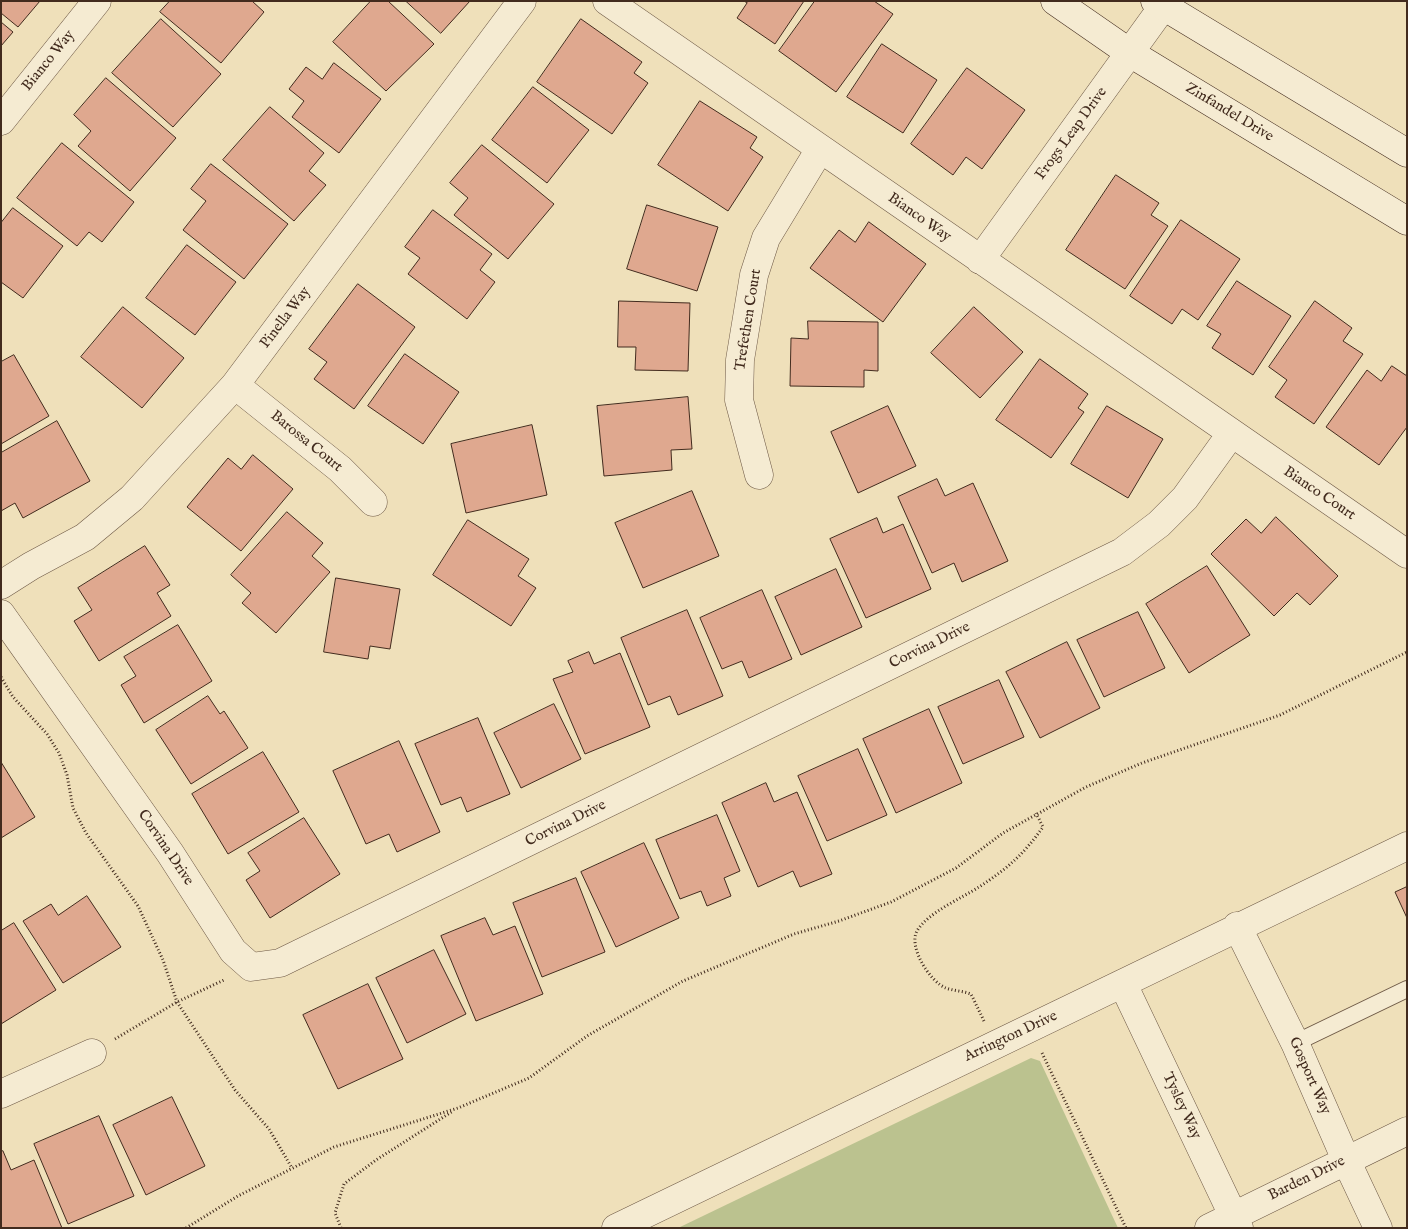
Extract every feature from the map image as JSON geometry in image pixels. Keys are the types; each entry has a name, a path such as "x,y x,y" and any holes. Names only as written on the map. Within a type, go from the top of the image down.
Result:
{"street":[{"name":"Bianco Way","path":"1,121 97,1"},
{"name":"Pinella Way","path":"1,585 31,566 85,537 132,498 235,385 522,1"},
{"name":"Bianco Way","path":"607,1 1231,434"},
{"name":"Zinfandel Drive","path":"1055,1 1130,53 1407,221"},
{"name":"Frogs Leap Drive","path":"980,260 1130,53 1162,3"},
{"path":"1162,3 1407,153"},
{"name":"Trefethen Court","path":"759,475 739,400 740,360 754,275 766,238 820,149"},
{"name":"Barossa Court","path":"235,385 340,469 373,502"},
{"name":"Bianco Court","path":"1231,434 1407,554"},
{"name":"Corvina Drive","path":"1,614 170,853 233,951 251,967 280,964 1122,552 1159,524 1185,498 1231,434"},
{"name":"Arrington Drive","path":"616,1228 1123,984 1237,926 1407,846"},
{"name":"Gosport Way","path":"1237,926 1295,1043 1378,1228"},
{"name":"Tysley Way","path":"1123,984 1236,1222"},
{"path":"1,1094 92,1053"},
{"name":"Barden Drive","path":"1208,1228 1236,1222 1346,1160 1407,1131"}],"lane":[{"path":"1295,1043 1407,989"}],"path":[{"path":"186,1228 238,1196 334,1147 458,1108 529,1078 587,1036 683,981 794,934 839,922 891,902 956,868 1003,833 1086,787 1142,763 1280,715 1407,652"},
{"path":"1,677 13,697 47,734 59,754 67,775 73,808 86,833 138,906 163,960 178,1002 235,1090 269,1129 292,1168"},
{"path":"997,1044 971,994 946,988 934,981 919,956 916,937 917,932 926,920 981,886 1025,853 1043,828 1036,813"},
{"path":"92,1053 178,1002 251,967"},
{"path":"1039,1048 1126,1228"},
{"path":"341,1228 335,1213 344,1184 376,1160 458,1108"}],"green space":[{"path":"1031,1058 1040,1061 1118,1228 678,1228"}],"building":[{"path":"1,1 40,1 18,27 1,13"},
{"path":"170,1 252,1 264,12 221,63 160,12"},
{"path":"371,1 388,1 434,44 386,91 333,42"},
{"path":"406,1 470,1 441,33"},
{"path":"744,1 804,1 775,44 737,18 747,3"},
{"path":"815,1 874,1 893,14 836,92 779,51"},
{"path":"161,19 221,74 173,127 112,73"},
{"path":"581,19 642,62 634,73 648,83 612,134 537,82"},
{"path":"1,22 13,32 1,46"},
{"path":"882,44 937,80 903,133 847,97"},
{"path":"334,63 381,99 339,153 292,117 304,101 289,89 306,67 322,79"},
{"path":"967,68 1025,110 982,169 966,157 953,175 911,144"},
{"path":"106,78 176,138 130,191 78,146 91,131 74,115"},
{"path":"533,87 589,130 547,183 492,140"},
{"path":"700,101 757,137 750,148 763,157 728,211 658,165"},
{"path":"270,107 324,153 309,171 326,185 294,221 223,160"},
{"path":"62,143 134,202 102,242 89,232 77,246 17,198"},
{"path":"482,145 554,204 508,259 454,215 468,198 450,183"},
{"path":"211,164 288,224 244,279 183,230 206,201 191,189"},
{"path":"1116,175 1159,203 1151,215 1168,226 1125,289 1066,250"},
{"path":"647,205 718,227 697,291 627,269"},
{"path":"13,208 63,246 23,298 1,282 1,223"},
{"path":"433,210 492,254 480,270 495,282 467,319 408,274 420,258 405,247"},
{"path":"1181,220 1240,259 1198,320 1182,309 1172,324 1130,296"},
{"path":"869,222 926,264 883,322 810,268 839,230 855,242"},
{"path":"187,245 236,282 195,335 146,298"},
{"path":"1237,281 1291,316 1253,375 1212,348 1221,334 1207,326"},
{"path":"358,284 415,327 354,409 314,379 327,362 309,349"},
{"path":"619,301 690,303 688,371 635,370 636,347 618,347"},
{"path":"1315,301 1352,328 1343,341 1363,354 1314,424 1275,397 1287,380 1269,367"},
{"path":"123,307 184,358 142,408 81,357"},
{"path":"974,307 1023,352 980,398 931,353"},
{"path":"808,321 878,322 878,371 864,370 864,387 790,386 791,338 808,339"},
{"path":"405,354 459,392 423,444 368,406"},
{"path":"14,355 49,416 1,444 1,362"},
{"path":"1040,359 1088,394 1078,408 1084,412 1051,458 996,420"},
{"path":"1392,366 1407,376 1407,427 1379,465 1326,427 1367,370 1381,381"},
{"path":"688,397 692,449 671,450 672,470 604,476 597,406"},
{"path":"888,406 916,466 858,493 831,432"},
{"path":"1107,406 1163,439 1128,498 1071,464"},
{"path":"57,421 90,481 23,518 15,503 1,511 1,453"},
{"path":"532,425 547,495 466,513 451,444"},
{"path":"253,455 293,489 241,551 187,507 228,458 241,469"},
{"path":"937,479 945,496 973,483 1008,561 962,582 954,563 932,573 898,497"},
{"path":"692,491 719,556 643,588 615,523"},
{"path":"287,512 323,543 312,556 330,572 276,633 242,603 251,593 231,575"},
{"path":"1276,517 1338,576 1310,605 1297,593 1274,616 1211,554 1246,519 1261,533"},
{"path":"877,518 883,533 903,524 931,589 866,618 830,539"},
{"path":"468,520 529,559 518,576 536,588 511,626 433,575"},
{"path":"145,546 170,585 157,593 171,616 99,661 74,621 92,610 78,588"},
{"path":"1207,566 1250,635 1189,673 1146,604"},
{"path":"836,569 862,627 801,655 775,597"},
{"path":"336,578 400,589 390,649 370,646 368,659 324,652"},
{"path":"762,590 792,659 749,678 742,661 722,669 700,618"},
{"path":"687,610 723,696 678,715 670,696 648,705 621,638"},
{"path":"1138,612 1165,668 1104,697 1077,640"},
{"path":"178,625 212,681 144,723 121,685 136,676 124,657"},
{"path":"1067,642 1100,708 1040,738 1006,672"},
{"path":"589,652 594,664 620,653 650,727 585,754 553,679 573,672 568,661"},
{"path":"999,680 1024,737 963,764 938,707"},
{"path":"208,696 220,714 224,711 248,748 191,784 156,730"},
{"path":"554,704 581,759 521,788 494,733"},
{"path":"929,709 962,783 896,813 863,739"},
{"path":"478,718 510,794 467,812 461,797 441,805 415,744"},
{"path":"399,741 440,832 397,852 389,834 366,844 333,771"},
{"path":"858,749 887,815 827,841 798,776"},
{"path":"263,752 299,812 228,854 192,794"},
{"path":"1,762 35,817 1,838"},
{"path":"766,783 774,802 797,792 832,874 800,887 793,871 758,887 722,803"},
{"path":"717,815 740,871 724,878 731,896 707,906 701,891 680,899 656,840"},
{"path":"304,818 340,874 270,918 246,880 260,871 248,853"},
{"path":"644,843 679,918 616,947 581,872"},
{"path":"576,878 605,952 542,977 513,903"},
{"path":"1407,883 1407,918 1395,892 1406,887"},
{"path":"87,896 121,947 63,983 23,921 51,904 58,915"},
{"path":"485,918 493,935 515,926 543,994 476,1021 441,936"},
{"path":"14,923 56,990 1,1024 1,931"},
{"path":"434,950 466,1014 407,1043 376,978"},
{"path":"368,984 403,1059 338,1089 303,1015"},
{"path":"172,1097 205,1166 146,1195 113,1125"},
{"path":"99,1116 134,1196 68,1224 34,1144"},
{"path":"3,1151 11,1170 34,1160 62,1228 1,1228 1,1152"}]}
